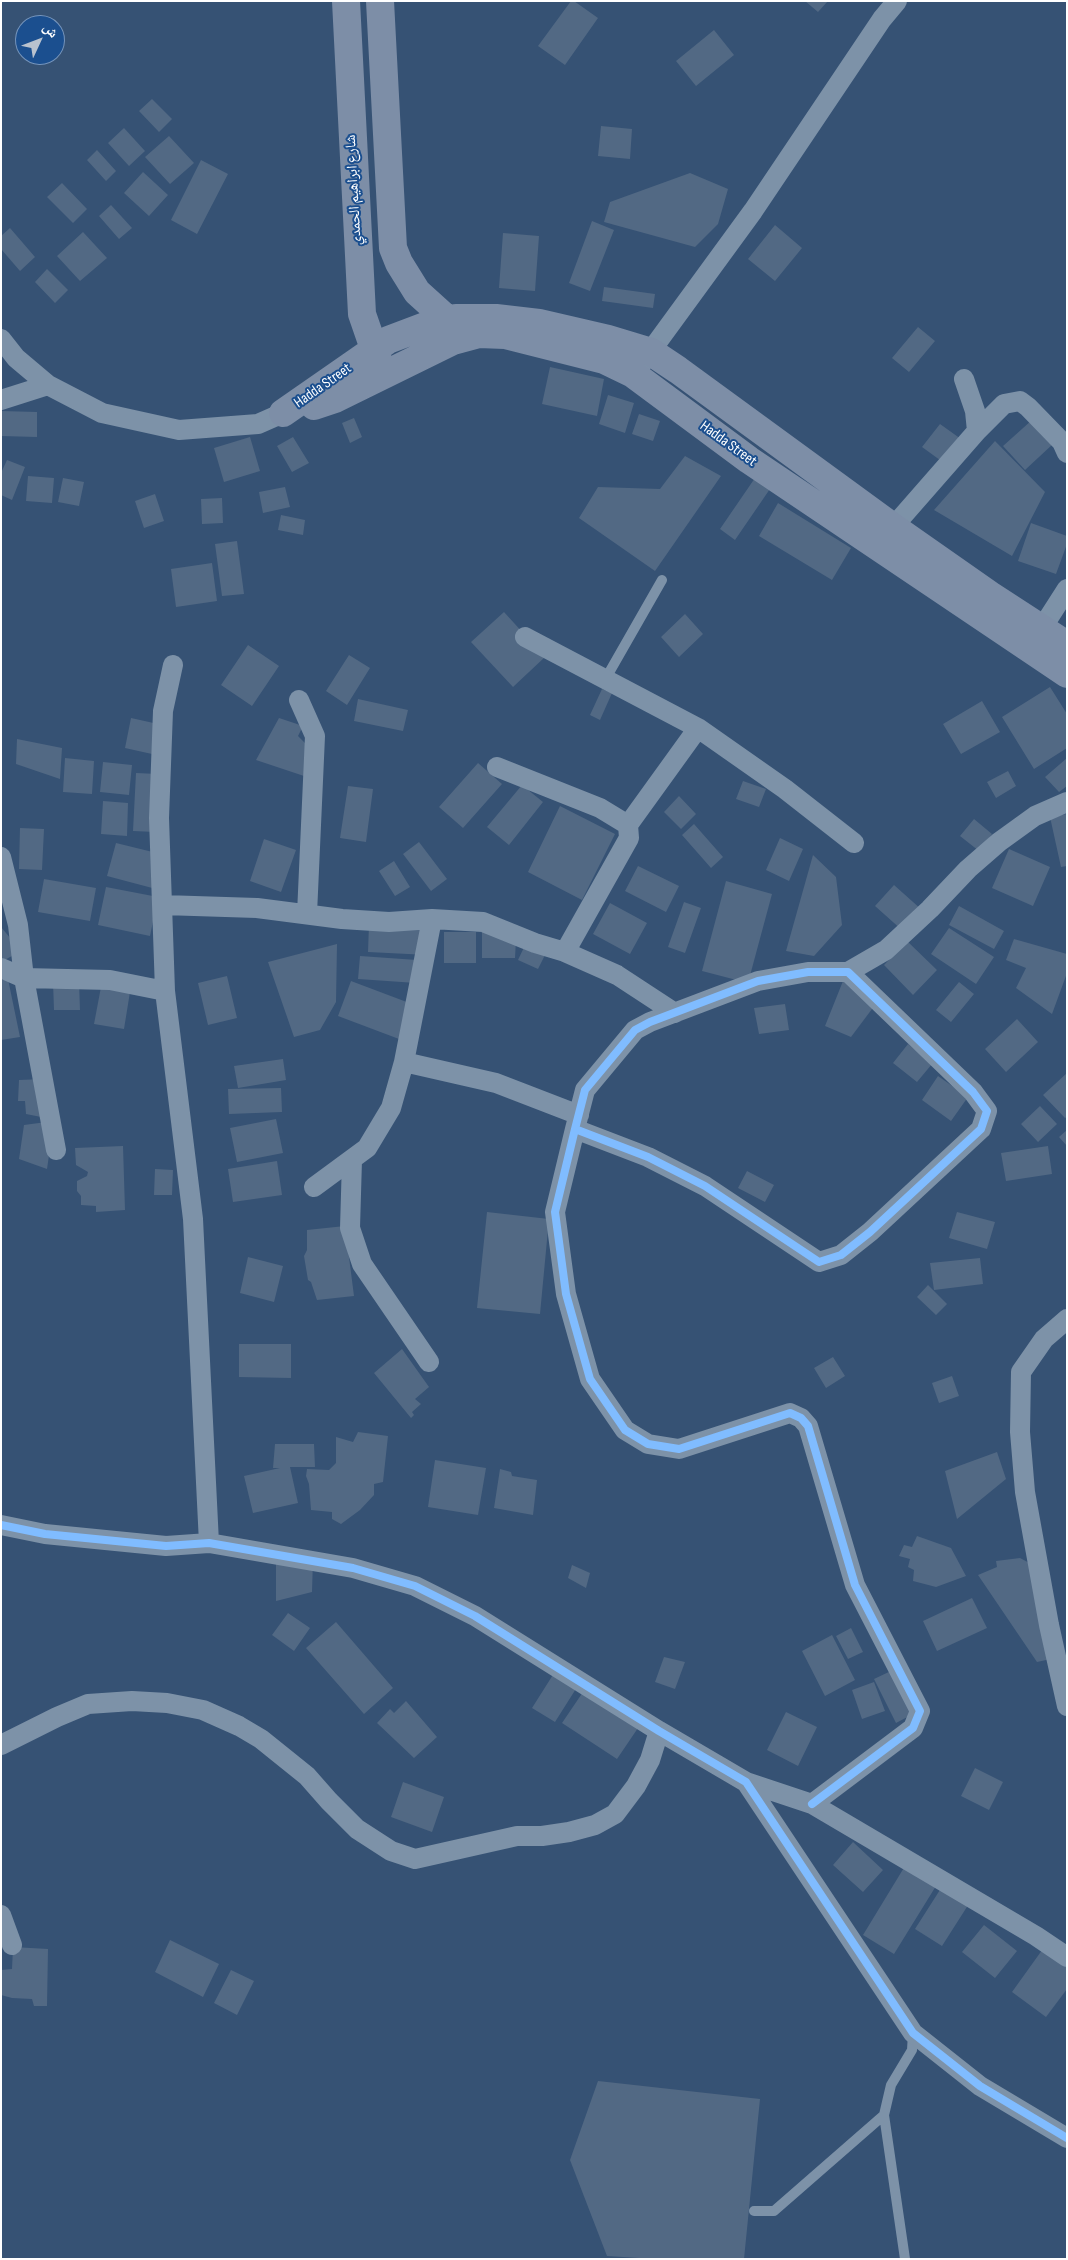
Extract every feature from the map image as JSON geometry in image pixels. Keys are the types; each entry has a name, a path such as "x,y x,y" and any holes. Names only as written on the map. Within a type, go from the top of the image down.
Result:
{"main road":[{"path":"346,7 380,6 393,248 399,264 417,292 431,307 448,320"},
{"name":"شارع ابراهيم الحمدي","path":"346,7 362,314 384,374"},
{"path":"322,387 346,356 354,342 362,314"},
{"name":"Hadda Street","path":"283,413 388,340 410,330 448,320 476,317 539,323 651,352 990,595 1036,638 1067,674"},
{"name":"Hadda Street","path":"283,413 327,402 466,336 505,335 604,360 633,374 749,460 1036,638 1067,645"}],"street":[{"path":"633,374 753,211 882,19 897,1"},
{"path":"1,339 9,355 48,385 102,413 179,430 258,424 283,413"},
{"path":"964,379 975,411 977,431"},
{"path":"1,400 48,385"},
{"path":"893,527 977,431 1004,404 1020,401 1028,406 1062,442 1067,453"},
{"path":"1036,638 1067,589"},
{"path":"526,637 698,728 785,788 854,843"},
{"path":"173,665 163,711 159,818 165,992 193,1219 209,1543"},
{"path":"299,700 315,736 307,914"},
{"path":"565,952 629,838 628,825 698,728"},
{"path":"497,767 600,808 628,825"},
{"path":"812,1804 913,1728 920,1711 855,1584 808,1426 800,1418 790,1413 679,1448 648,1444 625,1430 590,1379 566,1294 555,1212 585,1090 635,1030 758,981 808,972 848,972 886,950 999,842 1035,816 1067,802"},
{"path":"1,857 18,925 24,978 56,1150"},
{"path":"163,905 257,908 389,922 432,919 483,922 535,943 565,952 618,975 675,1013"},
{"path":"314,1187 367,1148 391,1108 404,1062 432,919"},
{"path":"1,968 24,978 110,980 165,992"},
{"path":"404,1062 496,1083 577,1122 705,1186 818,1262 841,1255 870,1232 980,1129 987,1112 973,1092 848,972"},
{"path":"352,1160 350,1228 362,1264 429,1362"},
{"path":"1067,1319 1044,1339 1021,1372 1020,1432 1025,1492 1049,1625 1067,1706"},
{"path":"1,1525 45,1534 166,1546 209,1543 353,1568 415,1586 475,1616 659,1731 746,1782 812,1804 1036,1936 1067,1957"},
{"path":"1,1745 88,1704 132,1701 166,1703 203,1710 239,1726 262,1739 307,1776 328,1802 357,1829 391,1851 415,1859 517,1836 542,1836 595,1826 615,1814 636,1786 650,1760 659,1731"},
{"path":"746,1782 913,2033 980,2086 1067,2138"},
{"path":"1,1916 12,1945"}],"lane":[{"path":"606,678 662,580"},
{"path":"905,2259 884,2115 891,2085 912,2050 913,2033"},
{"path":"754,2211 774,2211 884,2115"}],"building":[{"path":"571,1 574,1 598,18 565,65 538,46"},
{"path":"805,1 828,1 818,12"},
{"path":"714,30 734,55 696,86 676,61"},
{"path":"152,99 172,119 159,132 139,111"},
{"path":"601,126 632,129 630,159 598,156"},
{"path":"124,128 145,151 129,166 108,143"},
{"path":"169,136 194,163 170,184 145,157"},
{"path":"97,150 116,171 106,181 87,160"},
{"path":"201,160 228,174 197,234 171,220"},
{"path":"143,172 168,195 149,216 124,193"},
{"path":"690,173 728,189 718,224 695,247 604,222 610,202"},
{"path":"62,183 87,209 73,223 47,197"},
{"path":"111,205 132,228 119,239 99,216"},
{"path":"592,221 614,230 590,291 569,283"},
{"path":"775,225 802,248 775,281 748,259"},
{"path":"10,228 35,257 20,271 1,249 1,236"},
{"path":"83,232 107,258 80,281 57,256"},
{"path":"503,233 539,236 535,291 499,288"},
{"path":"47,269 68,290 55,303 35,282"},
{"path":"604,287 655,294 653,308 602,301"},
{"path":"918,327 935,341 909,372 892,358"},
{"path":"550,367 604,379 597,416 542,404"},
{"path":"608,395 634,403 625,433 599,424"},
{"path":"1,411 37,412 37,437 1,436"},
{"path":"639,414 660,421 653,441 632,434"},
{"path":"354,418 362,437 350,443 342,423"},
{"path":"1032,420 1053,444 1025,470 1003,446"},
{"path":"940,424 961,439 944,463 922,447"},
{"path":"250,437 260,471 224,482 214,448"},
{"path":"293,437 309,463 292,472 277,446"},
{"path":"995,441 1045,492 1012,556 934,510"},
{"path":"685,456 721,476 655,571 579,518 598,487 660,489"},
{"path":"7,460 25,467 12,500 1,495 1,473"},
{"path":"757,475 772,486 735,540 720,529"},
{"path":"28,476 54,478 52,503 26,501"},
{"path":"63,478 84,482 79,506 58,502"},
{"path":"285,487 290,507 263,513 259,492"},
{"path":"155,494 164,521 144,528 135,501"},
{"path":"222,498 223,523 202,524 201,499"},
{"path":"778,503 851,548 832,580 759,536"},
{"path":"281,515 305,520 303,535 278,530"},
{"path":"1031,523 1067,536 1067,544 1056,574 1018,561"},
{"path":"237,541 244,594 222,596 215,544"},
{"path":"212,563 217,601 176,607 171,569"},
{"path":"504,612 545,657 513,687 471,642"},
{"path":"685,614 703,634 679,657 661,637"},
{"path":"248,645 279,666 252,706 221,685"},
{"path":"349,655 370,668 347,705 326,691"},
{"path":"1050,687 1067,714 1067,748 1034,769 1002,717"},
{"path":"602,689 612,693 600,720 590,715"},
{"path":"358,699 408,710 403,731 354,721"},
{"path":"982,701 1000,732 961,754 943,724"},
{"path":"131,718 167,726 161,756 125,748"},
{"path":"279,718 303,726 298,736 311,749 304,776 256,760"},
{"path":"17,739 62,748 60,779 16,764"},
{"path":"65,758 94,761 92,794 63,792"},
{"path":"1067,758 1067,786 1059,792 1045,777"},
{"path":"103,762 132,765 129,795 100,792"},
{"path":"478,763 502,784 463,828 439,807"},
{"path":"1008,771 1016,786 996,798 987,782"},
{"path":"136,773 158,774 155,832 133,831"},
{"path":"743,781 766,789 759,807 736,799"},
{"path":"522,785 543,802 509,845 487,827"},
{"path":"348,786 373,789 366,842 340,838"},
{"path":"679,796 696,814 681,829 664,812"},
{"path":"103,801 128,803 127,836 101,834"},
{"path":"560,806 615,834 582,900 528,872"},
{"path":"1067,814 1067,866 1061,867 1050,817"},
{"path":"974,819 992,834 979,851 960,836"},
{"path":"694,824 723,857 711,868 682,835"},
{"path":"20,828 44,829 42,870 19,869"},
{"path":"780,838 803,849 789,881 766,870"},
{"path":"264,839 296,850 281,892 250,881"},
{"path":"419,842 447,879 431,891 403,854"},
{"path":"116,843 165,855 156,889 107,876"},
{"path":"1009,849 1050,867 1033,906 992,888"},
{"path":"813,855 836,877 842,925 814,956 786,951"},
{"path":"394,861 410,887 395,896 379,871"},
{"path":"638,866 679,886 666,912 625,891"},
{"path":"44,879 96,888 90,921 38,912"},
{"path":"726,881 772,894 748,983 702,971"},
{"path":"894,885 922,910 903,931 875,906"},
{"path":"106,887 158,897 150,936 98,925"},
{"path":"684,902 701,908 685,953 668,947"},
{"path":"610,903 647,923 630,954 593,934"},
{"path":"959,906 1004,931 994,949 949,925"},
{"path":"369,925 429,927 428,955 368,952"},
{"path":"1,927 21,951 1,962"},
{"path":"949,928 994,957 976,984 931,954"},
{"path":"482,931 516,940 515,958 482,958"},
{"path":"444,932 476,932 476,963 444,963"},
{"path":"1014,939 1067,954 1067,973 1052,1014 1016,988 1026,968 1006,960"},
{"path":"907,941 937,970 913,995 884,965"},
{"path":"526,943 546,953 538,969 518,960"},
{"path":"337,944 336,1002 320,1030 294,1037 268,962"},
{"path":"360,956 417,960 416,983 358,979"},
{"path":"227,976 237,1018 208,1025 198,983"},
{"path":"8,979 20,1037 1,1040 1,980"},
{"path":"79,981 80,1010 54,1010 53,982"},
{"path":"351,981 412,1004 399,1039 338,1016"},
{"path":"843,981 875,1005 851,1037 825,1026"},
{"path":"959,982 974,994 951,1022 936,1010"},
{"path":"101,987 130,992 124,1029 94,1024"},
{"path":"785,1004 789,1030 759,1034 754,1008"},
{"path":"1017,1019 1038,1042 1006,1072 985,1049"},
{"path":"908,1044 932,1064 917,1082 893,1063"},
{"path":"283,1059 286,1080 238,1088 234,1066"},
{"path":"1067,1073 1067,1117 1065,1118 1043,1095"},
{"path":"938,1076 968,1097 951,1121 922,1100"},
{"path":"44,1079 41,1117 26,1114 25,1101 18,1101 19,1080"},
{"path":"281,1088 282,1112 229,1114 228,1089"},
{"path":"1040,1106 1057,1124 1038,1142 1021,1124"},
{"path":"276,1119 283,1153 237,1162 230,1128"},
{"path":"54,1121 47,1169 19,1159 24,1125"},
{"path":"1067,1130 1067,1146 1059,1137"},
{"path":"123,1146 125,1210 96,1212 96,1206 81,1205 81,1196 77,1191 77,1181 87,1176 88,1172 76,1165 75,1148"},
{"path":"1048,1146 1052,1174 1006,1181 1001,1153"},
{"path":"277,1161 282,1195 233,1202 228,1169"},
{"path":"155,1169 173,1170 172,1195 154,1195"},
{"path":"747,1171 774,1185 765,1202 738,1188"},
{"path":"487,1212 549,1219 540,1314 477,1308"},
{"path":"957,1212 995,1222 987,1249 949,1238"},
{"path":"345,1226 354,1296 317,1300 311,1282 308,1280 304,1256 307,1250 307,1230"},
{"path":"248,1257 283,1266 274,1302 240,1293"},
{"path":"980,1258 983,1284 934,1290 930,1263"},
{"path":"928,1285 947,1304 936,1315 917,1297"},
{"path":"239,1344 291,1344 291,1378 239,1377"},
{"path":"402,1349 429,1387 415,1399 421,1404 412,1412 414,1415 411,1418 374,1373"},
{"path":"833,1357 845,1376 826,1388 814,1368"},
{"path":"952,1376 959,1396 939,1403 932,1383"},
{"path":"358,1432 388,1436 383,1482 374,1484 374,1495 360,1510 341,1524 332,1519 332,1512 311,1510 309,1484 306,1476 307,1469 329,1470 336,1463 336,1437 353,1442"},
{"path":"275,1444 314,1444 315,1467 290,1467 298,1503 253,1513 244,1476 280,1468 273,1468"},
{"path":"997,1452 1006,1479 957,1519 945,1471"},
{"path":"435,1460 486,1468 478,1515 428,1507"},
{"path":"500,1469 511,1472 512,1476 537,1480 533,1515 494,1508"},
{"path":"917,1536 951,1548 966,1576 936,1587 913,1581 914,1570 908,1567 910,1559 899,1556 904,1545 912,1547"},
{"path":"1020,1558 1037,1567 1060,1657 1037,1662 978,1575 997,1567 996,1561"},
{"path":"313,1559 312,1592 276,1601 276,1562"},
{"path":"572,1565 590,1573 586,1588 568,1578"},
{"path":"972,1598 987,1628 937,1651 923,1621"},
{"path":"288,1613 310,1628 294,1651 272,1635"},
{"path":"336,1622 393,1688 364,1714 306,1648"},
{"path":"851,1628 863,1652 848,1659 836,1636"},
{"path":"832,1635 855,1680 825,1696 802,1651"},
{"path":"664,1657 685,1662 675,1689 655,1682"},
{"path":"556,1670 579,1684 555,1722 532,1708"},
{"path":"893,1670 915,1713 896,1723 874,1679"},
{"path":"874,1682 885,1711 862,1719 852,1690"},
{"path":"583,1692 638,1728 617,1759 562,1723"},
{"path":"406,1701 437,1737 414,1758 377,1723 390,1709 394,1713"},
{"path":"786,1712 817,1727 798,1766 767,1750"},
{"path":"975,1768 1003,1782 989,1810 961,1796"},
{"path":"403,1782 444,1797 432,1832 391,1817"},
{"path":"853,1842 883,1870 863,1892 833,1865"},
{"path":"905,1866 936,1886 894,1954 863,1935"},
{"path":"945,1882 972,1899 942,1946 915,1929"},
{"path":"984,1925 1017,1951 995,1978 962,1952"},
{"path":"170,1940 219,1964 203,1997 155,1972"},
{"path":"1045,1946 1067,1963 1067,1989 1046,2017 1012,1992"},
{"path":"13,1947 48,1949 47,2006 34,2006 32,1999 12,1998 1,1995 1,1970 12,1969"},
{"path":"231,1970 254,1981 237,2015 214,2003"},
{"path":"598,2081 760,2099 744,2259 655,2259 607,2256 570,2160"}],"cycle path":[{"path":"575,1129 648,1157 705,1186 819,1262 841,1255 870,1232 981,1129 987,1111 973,1092 848,972 808,972 758,981 650,1022 635,1030 585,1090 575,1129 555,1212 566,1294 590,1379 625,1430 648,1444 679,1449 790,1413 801,1418 808,1426 855,1585 920,1711 913,1728 812,1804"},
{"path":"1,1525 45,1534 166,1546 209,1543 353,1568 415,1586 475,1616 659,1731 746,1782 913,2033 980,2086 1067,2138"}]}
